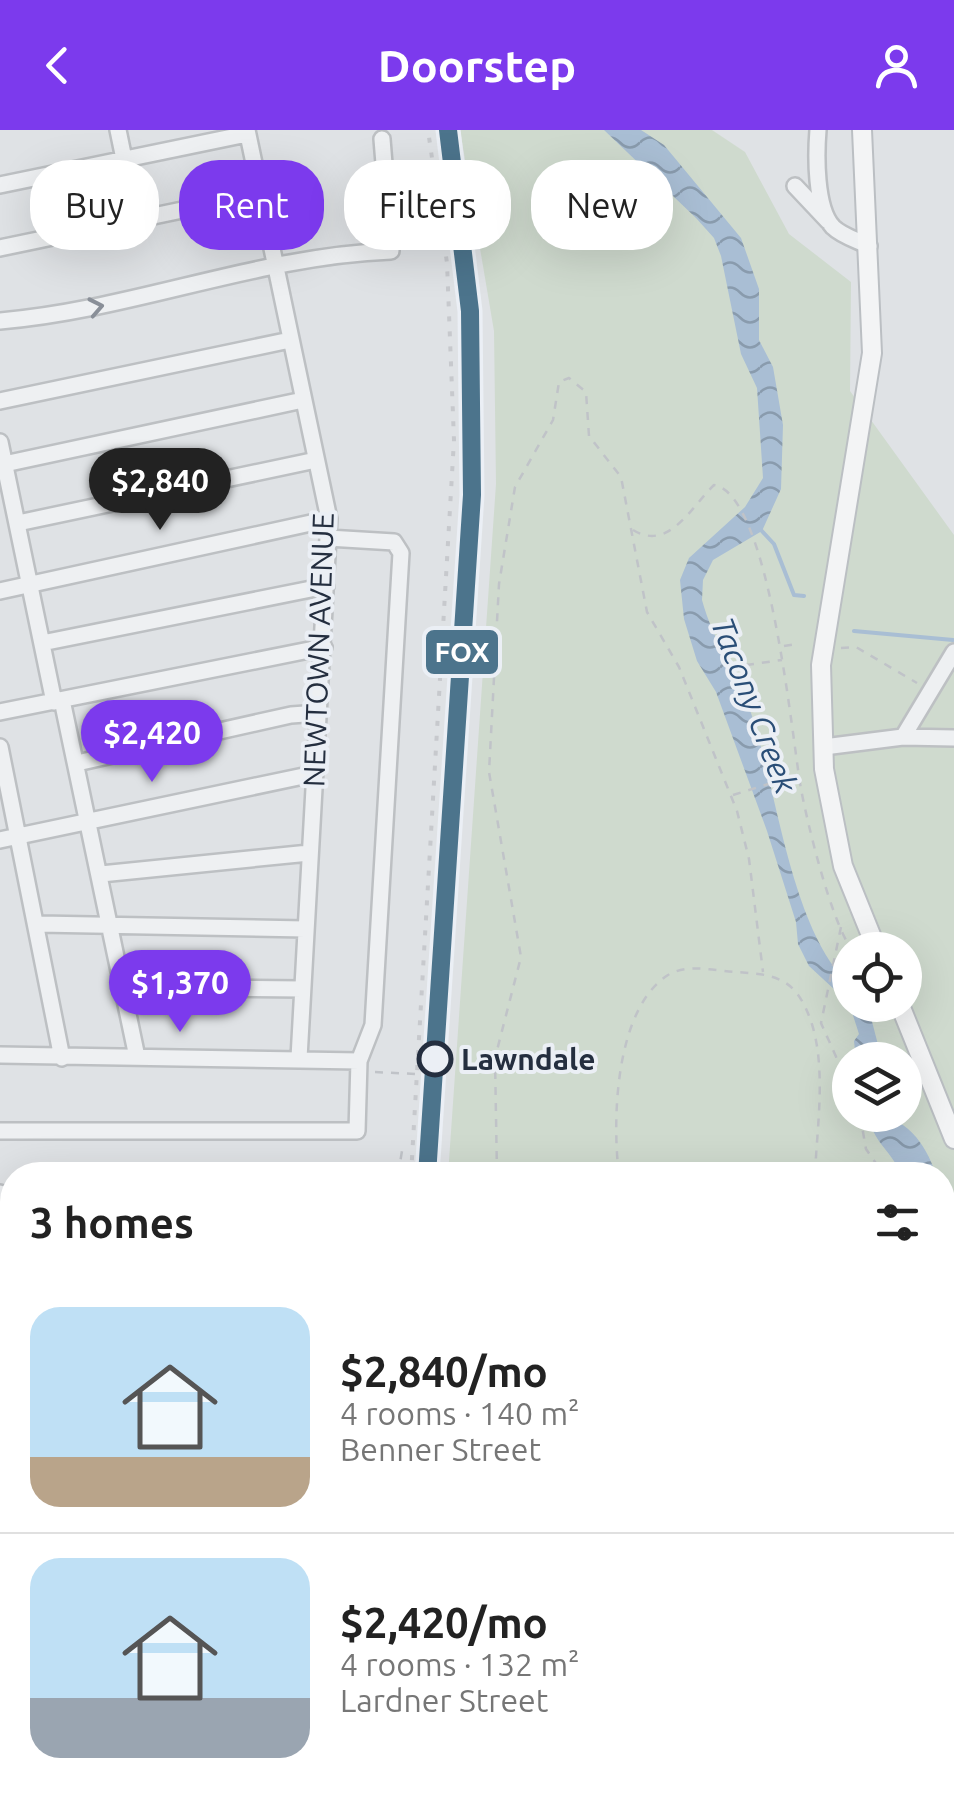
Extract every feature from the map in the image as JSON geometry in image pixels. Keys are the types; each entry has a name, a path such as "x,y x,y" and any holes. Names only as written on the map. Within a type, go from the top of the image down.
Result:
{"main road":[{"path":"862,130 872,354 822,665 824,747 843,866 870,932"},
{"path":"907,1022 954,1139"}],"street":[{"path":"118,130 124,160 247,132"},
{"path":"818,130 816,153 828,221"},
{"name":"NEWTOWN AVENUE","path":"247,132 252,160"},
{"path":"0,321 62,314 274,268 391,251 382,139"},
{"path":"0,164 2,184 30,178"},
{"path":"795,186 836,230 869,246"},
{"path":"0,248 179,211"},
{"name":"NEWTOWN AVENUE","path":"270,250 329,519 298,1058"},
{"path":"0,401 290,340"},
{"path":"2,464 304,400"},
{"path":"0,442 42,643 77,762 137,1057"},
{"path":"18,524 316,460"},
{"path":"0,590 329,519"},
{"path":"0,1130 357,1131 358,1069 373,1024 401,553 394,542 328,538"},
{"path":"42,643 326,586"},
{"path":"0,712 324,648"},
{"path":"904,737 954,652"},
{"path":"77,762 291,714 318,713"},
{"path":"824,747 904,737 954,738"},
{"path":"0,746 39,924 62,1058"},
{"path":"0,840 313,774"},
{"path":"101,874 309,853"},
{"path":"39,924 305,929"},
{"path":"123,987 302,989"},
{"path":"0,1055 298,1058 358,1069"}],"path":[{"path":"497,1162 494,1058 521,957 489,772 499,584 511,502 553,420 559,382 570,378 586,392 589,436 621,477 638,582 647,612 684,680 730,796 749,858 763,972"},
{"path":"632,529 644,536 672,530 714,485 722,486 736,505 754,544 782,646 798,774 816,853 844,932"},
{"path":"782,646 797,644"},
{"path":"842,648 856,648 887,668 933,688"},
{"path":"746,665 784,660"},
{"path":"730,796 798,774"},
{"path":"832,1047 821,1022 841,925"},
{"path":"617,1162 613,1127 628,1033 641,1007 668,975 690,968 763,972 801,999 812,1026 819,1084 816,1162"},
{"path":"812,1026 821,1022"},
{"path":"358,1069 371,1078 372,1072 438,1075"},
{"path":"863,1132 866,1149 875,1162"},
{"path":"400,1162 402,1151"}],"shaded area":[{"path":"460,130 712,130 745,152 789,234 851,282 850,391 954,535 954,1162 449,1162 496,484 494,331 480,250 511,250 511,160 465,160"}],"water":[{"path":"604,130 641,130 664,145 741,238 759,289 759,340 773,367 783,425 781,489 762,531 713,560 703,580 702,600 751,713 800,895 813,930 832,963 832,987 809,966 798,944 796,922 767,831 716,692 697,661 684,619 680,580 689,558 745,507 763,478 757,388 741,354 714,238 673,196 673,160 635,160"},
{"path":"855,1022 872,1022 877,1042 854,1042 859,1034"},
{"path":"874,1132 911,1132 930,1162 894,1162"}],"waterway":[{"path":"760,529 774,544 794,595 804,596"},
{"path":"854,631 953,640"}],"railway":[{"path":"412,1162 454,440 447,263 428,130"}],"transit line":[{"name":"FOX","path":"428,1162 472,495 470,311 448,130"}],"place":[{"name":"Lawndale","path":"435,1059"}],"water label":[{"name":"Tacony Creek","path":"755,705"}]}
